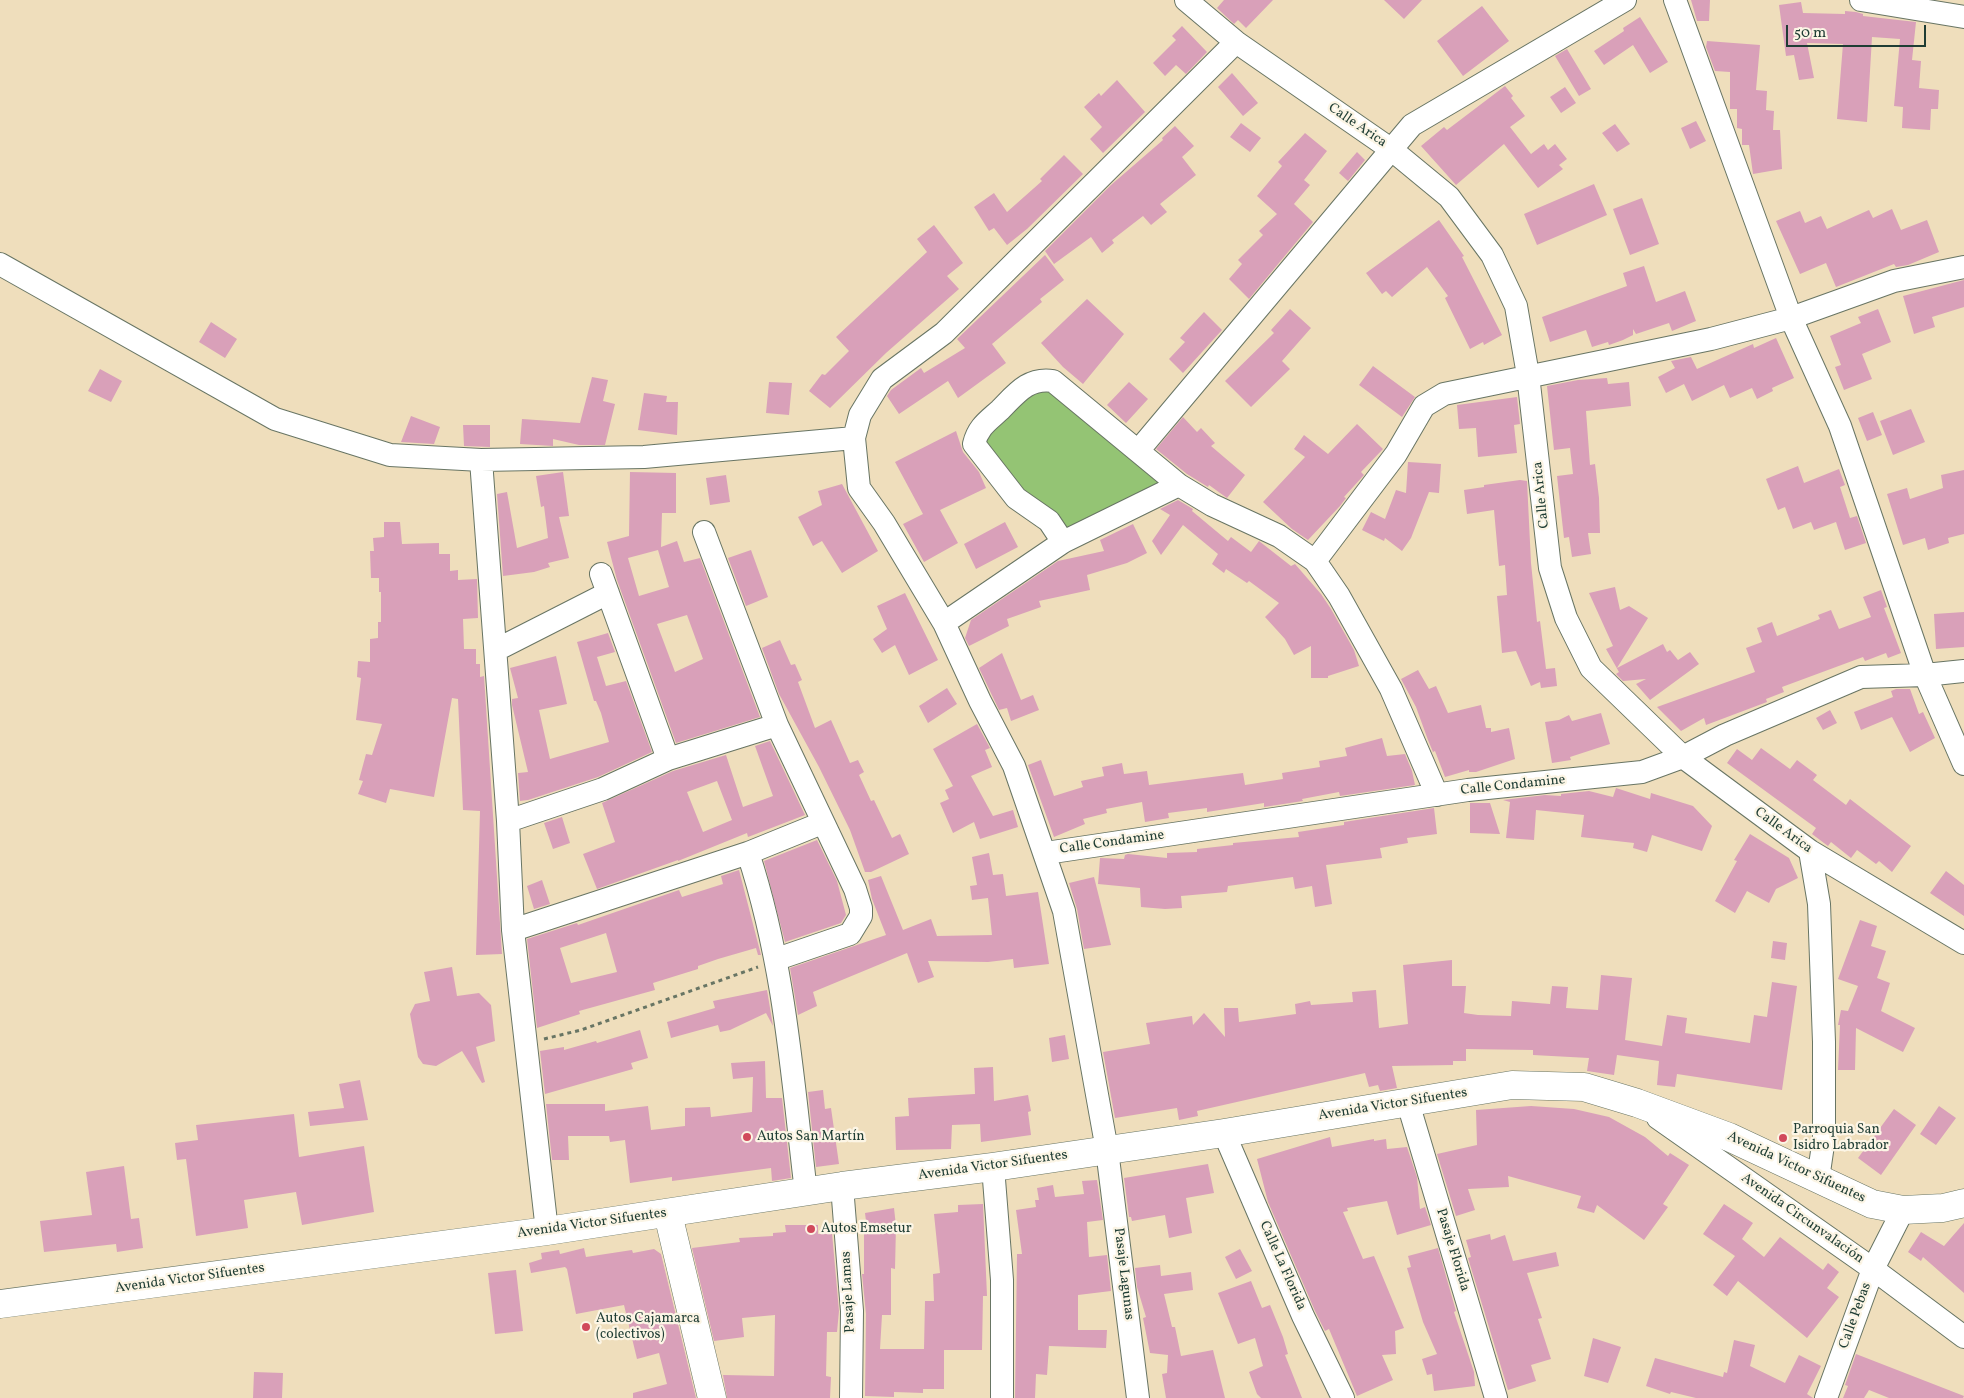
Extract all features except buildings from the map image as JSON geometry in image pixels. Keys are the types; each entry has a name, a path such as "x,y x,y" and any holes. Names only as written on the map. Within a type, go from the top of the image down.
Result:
{"main road":[{"name":"Avenida Victor Sifuentes","path":"0,1304 668,1214 842,1186 993,1167 1224,1133 1522,1085 1584,1088 1637,1103 1729,1137 1872,1204 1903,1210 1943,1208 1964,1203"},
{"path":"668,1214 712,1398"}],"street":[{"name":"Calle Arica","path":"1186,0 1236,42 1392,150 1449,197 1492,255 1516,306 1528,375 1550,568 1566,618 1591,668 1683,757 1810,851 1964,943"},
{"path":"1138,451 1412,125 1625,0"},
{"path":"1675,0 1791,318 1840,426 1925,675 1964,764"},
{"path":"1861,0 1964,17"},
{"path":"0,264 275,419 390,456 482,460 644,457 854,438 860,415 882,379 944,333 1236,42"},
{"path":"1315,561 1396,454 1424,406 1444,394 1528,375 1711,339 1791,318 1894,281 1964,267"},
{"path":"1062,542 1049,521 1016,498 974,444 980,428 1021,388 1031,383 1050,380 1179,485 1212,506 1279,536 1315,561 1338,596 1391,689 1437,796"},
{"name":"Pasaje Lagunas","path":"854,438 859,488 884,523 944,623 980,701 1014,766 1046,853 1064,911 1107,1150 1138,1398"},
{"path":"482,460 508,821 513,930 547,1231"},
{"path":"944,623 1062,542 1179,485"},
{"path":"704,532 777,726 855,889 861,908 860,916 850,934 777,959"},
{"path":"496,650 604,584 668,759"},
{"name":"Calle Condamine","path":"1046,853 1468,790 1642,772 1683,757 1725,735 1861,677 1925,675 1964,671"},
{"path":"508,821 603,789 668,759 777,726"},
{"path":"513,930 748,853 822,823"},
{"path":"1810,851 1819,904 1824,1042 1824,1138 1818,1179"},
{"path":"748,853 761,893 777,959 785,1009 806,1192"},
{"name":"Pasaje Florida","path":"1408,1103 1496,1398"},
{"name":"Avenida Circunvalación","path":"1637,1103 1873,1269 1964,1337"},
{"name":"Calle La Florida","path":"1224,1133 1303,1316 1343,1398"},
{"path":"993,1167 1002,1280 1002,1398"},
{"name":"Pasaje Lamas","path":"842,1186 852,1311 852,1398"},
{"name":"Calle Pebas","path":"1826,1398 1873,1269 1903,1210"}],"path":[{"path":"526,1043 582,1030 777,959"}],"green space":[{"path":"1039,381 1179,485 1063,542 977,434"}],"place":[{"name":"Autos San Martín","path":"747,1137"},
{"name":"Parroquia San Isidro Labrador","path":"1783,1138"},
{"name":"Autos Emsetur","path":"811,1229"},
{"name":"Autos Cajamarca (colectivos)","path":"586,1327"}]}
